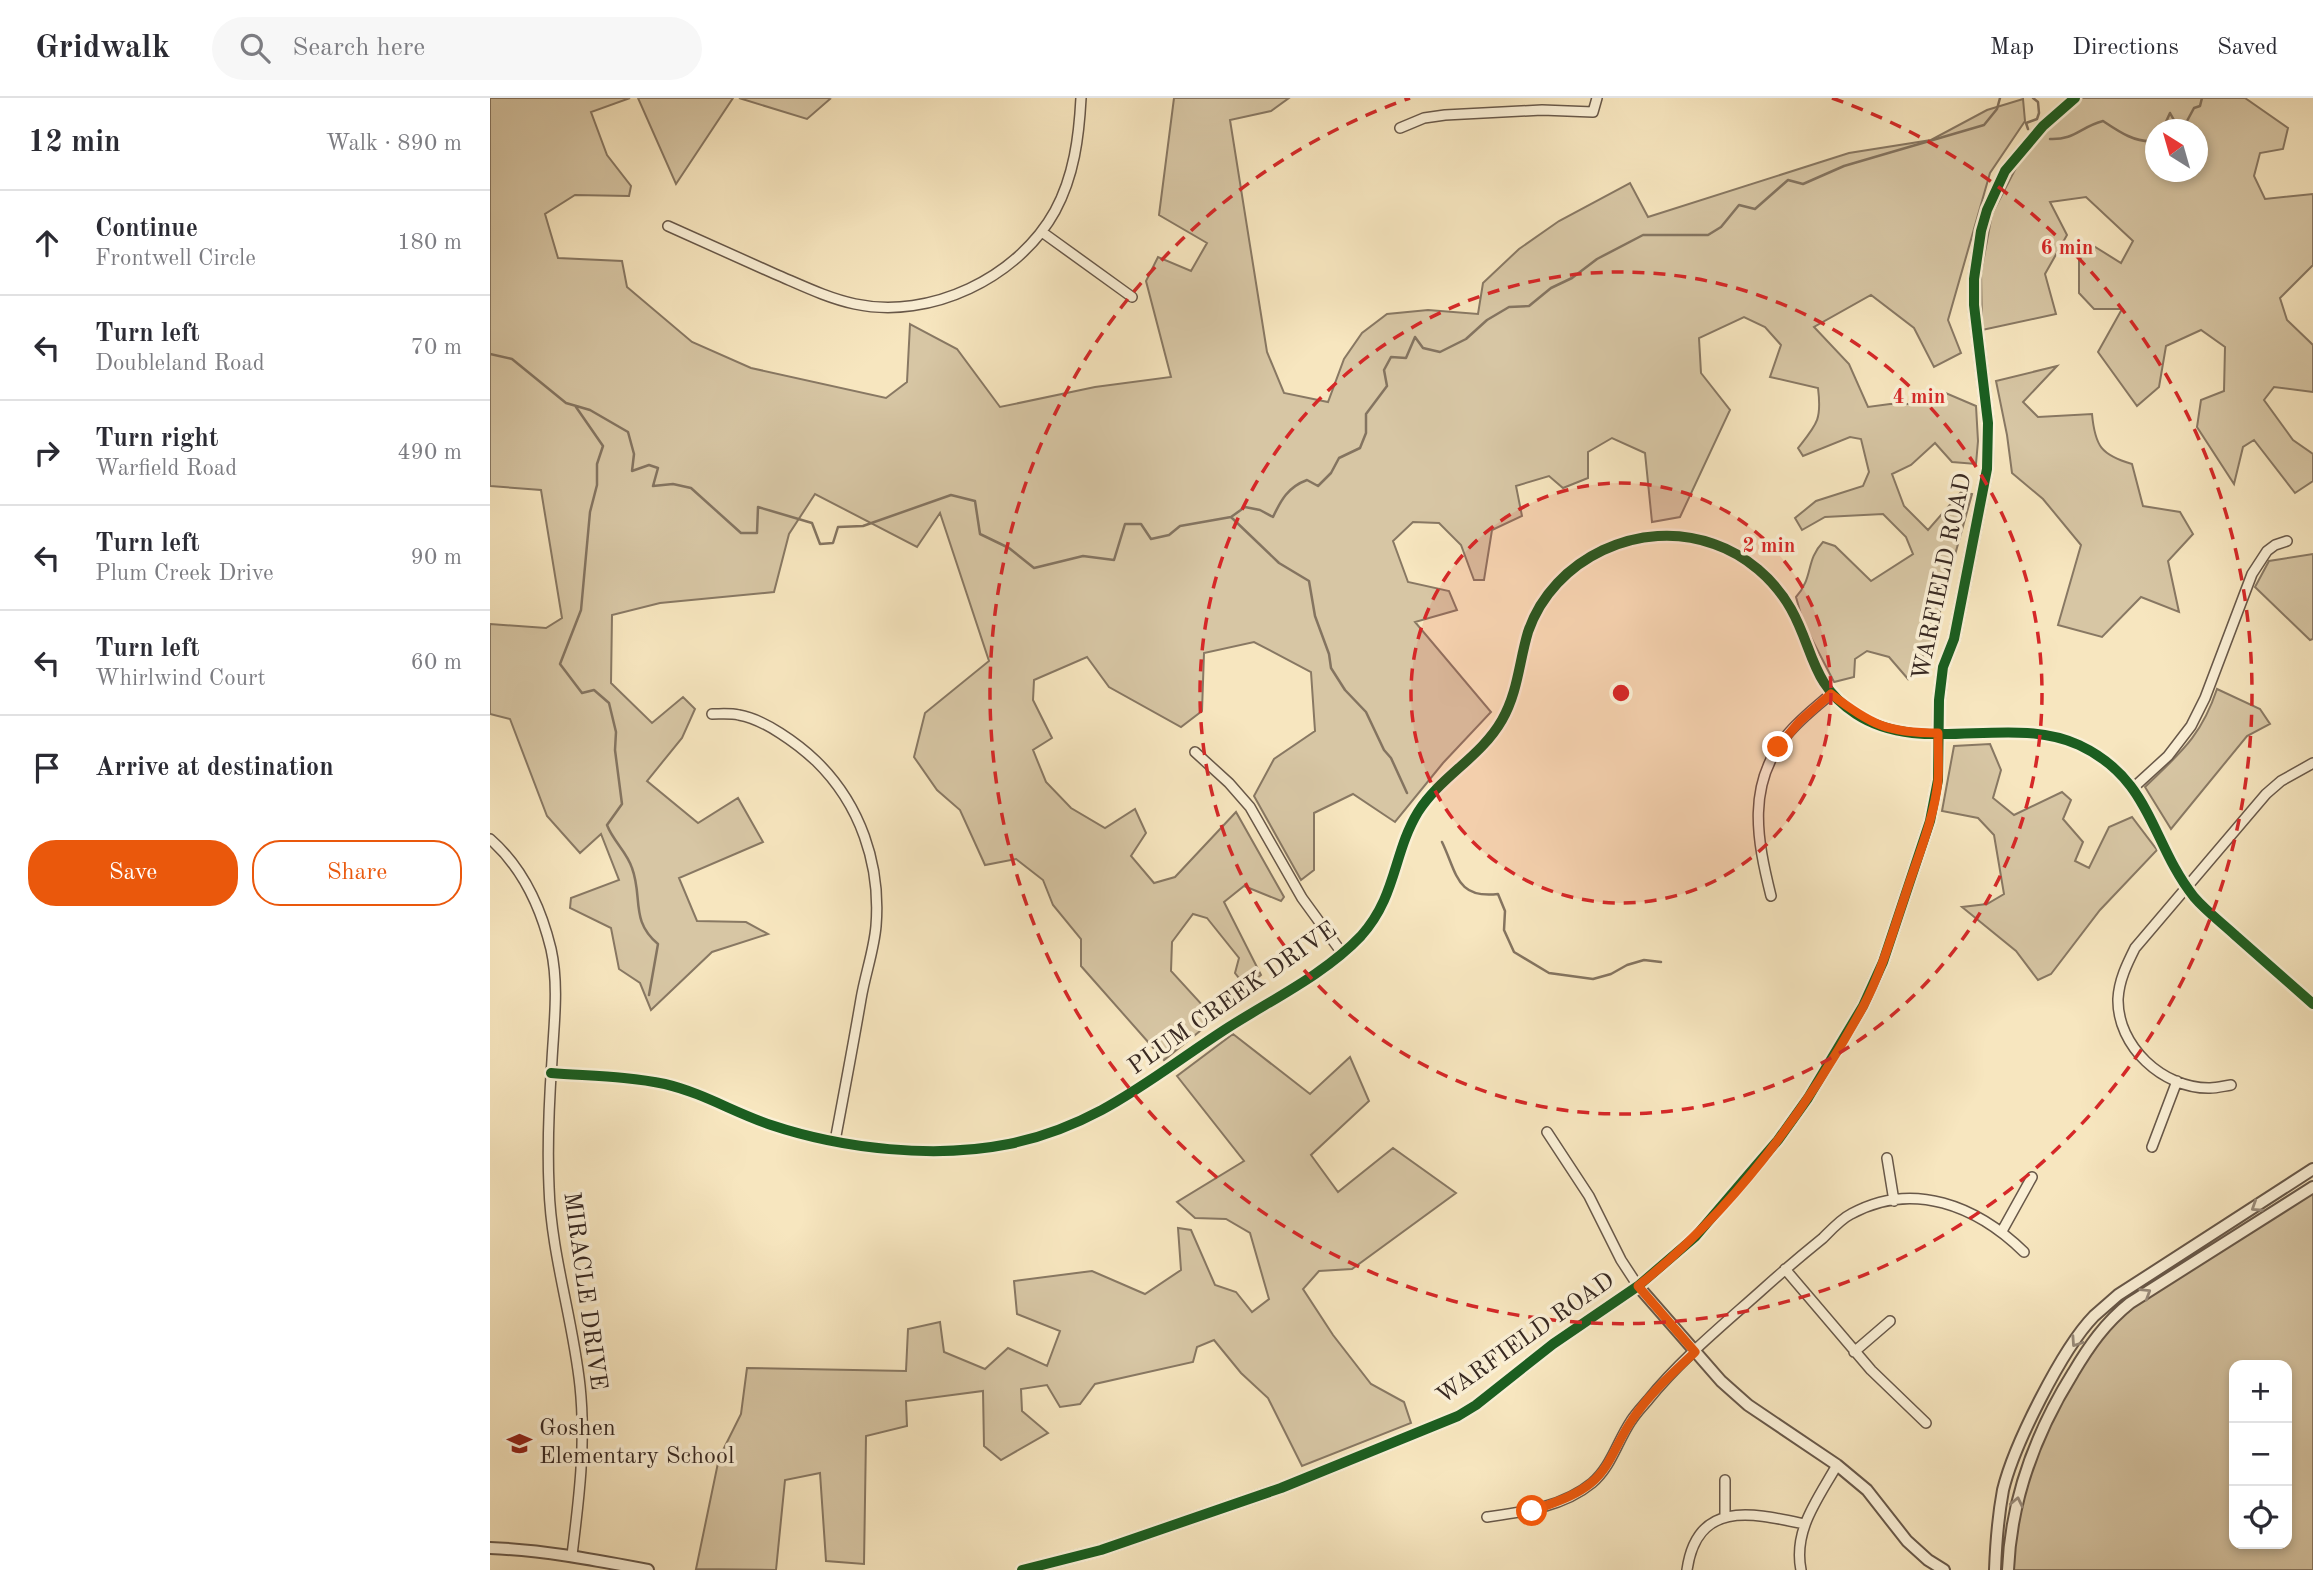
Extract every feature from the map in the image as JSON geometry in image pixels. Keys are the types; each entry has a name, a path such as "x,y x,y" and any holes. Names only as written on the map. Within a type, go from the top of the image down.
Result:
{"street":[{"path":"668,226 824,295 878,307 930,302 970,289 1001,269 1042,232 1071,170 1082,98"},
{"path":"1400,128 1424,118 1446,115 1542,110 1594,112 1597,98"},
{"name":"WARFIELD ROAD","path":"1022,1570 1101,1550 1281,1488 1437,1426 1476,1405 1553,1344 1638,1286 1695,1237 1778,1140 1808,1098 1863,1006 1883,962 1930,821 1938,780 1939,700 1943,667 1954,639 1972,557 1989,453 1988,423 1973,305 1980,230 2005,171 2043,127 2075,98"},
{"path":"1042,232 1132,297"},
{"name":"PLUM CREEK DRIVE","path":"551,1073 634,1079 668,1085 702,1095 772,1126 835,1141 894,1150 949,1151 1009,1144 1063,1129 1099,1113 1132,1094 1210,1039 1342,953 1364,932 1382,906 1393,882 1408,831 1420,809 1440,784 1481,749 1502,721 1517,686 1529,631 1543,602 1554,587 1582,561 1611,545 1648,536 1684,536 1719,545 1751,563 1772,582 1792,610 1814,667 1831,694 1856,714 1881,727 1907,733 2023,732 2059,738 2100,757 2133,788 2152,818 2176,873 2199,902 2313,1004"},
{"path":"2133,788 2168,756 2192,726 2252,574 2267,551 2287,541"},
{"path":"1771,896 1757,831 1762,781 1772,757 1786,736 1831,694"},
{"path":"712,714 747,717 786,737 808,754 829,774 846,796 869,849 877,888 876,928 835,1141"},
{"path":"1195,752 1229,783 1250,807 1302,898 1342,953"},
{"path":"2231,1085 2207,1088 2177,1081 2150,1066 2129,1042 2119,1011 2118,997 2124,970 2135,948 2266,794 2281,781 2313,764"},
{"name":"MIRACLE DRIVE","path":"490,839 524,881 545,926 551,952 556,997 547,1136 550,1213 580,1384 582,1422 581,1477 572,1556"},
{"path":"2151,1147 2177,1081"},
{"path":"1547,1132 1589,1196 1621,1260 1638,1286 1721,1381 1748,1405 1837,1465 1867,1490 1907,1541 1944,1570"},
{"path":"1887,1158 1894,1200"},
{"path":"1995,1570 1998,1517 2004,1488 2026,1429 2065,1358 2093,1317 2118,1295 2313,1169"},
{"path":"2002,1231 2032,1178"},
{"path":"2008,1570 2016,1500 2034,1446 2055,1401 2092,1341 2110,1318 2313,1187"},
{"path":"1487,1517 1532,1511 1590,1485 1604,1471 1631,1421 1650,1397 1695,1352 1850,1214 1894,1200 1912,1199 1958,1206 2002,1231 2024,1252"},
{"path":"1786,1269 1854,1352 1926,1423"},
{"path":"1854,1352 1890,1321"},
{"path":"1801,1570 1800,1535 1837,1465"},
{"path":"1725,1480 1725,1516"},
{"path":"1687,1570 1689,1553 1696,1540 1707,1528 1725,1516 1752,1513 1804,1524"},
{"path":"490,1548 530,1550 648,1570"}],"shaded area":[{"path":"490,98 630,98 591,112 607,155 631,186 629,196 575,195 545,214 558,258 622,261 627,287 692,342 751,368 886,398 907,382 910,324 957,349 1000,407 1095,387 1171,377 1146,281 1158,257 1191,271 1207,243 1159,215 1174,98 1289,98 1271,111 1230,120 1267,352 1284,393 1328,402 1344,359 1362,333 1387,314 1428,310 1478,314 1483,283 1519,249 1559,221 1630,183 1648,217 1849,153 1931,140 1987,110 2023,99 2025,121 1990,173 1948,320 1961,353 1934,367 1914,328 1871,295 1814,327 1849,364 1868,407 1933,404 1941,391 1976,406 1976,464 1952,462 1935,443 1911,465 1892,474 1904,506 1928,530 1961,492 1972,494 1941,605 1937,635 1908,679 1889,657 1867,651 1855,659 1854,677 1834,682 1803,622 1796,597 1802,590 1817,549 1823,542 1835,546 1871,581 1913,554 1906,537 1883,514 1825,517 1802,530 1795,518 1816,501 1863,486 1869,472 1861,439 1850,437 1803,456 1798,448 1817,421 1818,388 1770,377 1781,345 1765,327 1744,317 1699,338 1701,373 1730,410 1680,517 1652,522 1645,453 1612,438 1588,452 1588,478 1563,488 1549,476 1516,486 1522,516 1492,530 1484,580 1474,580 1461,545 1439,523 1413,522 1393,541 1408,582 1449,591 1457,610 1415,622 1491,712 1443,763 1395,822 1353,794 1314,813 1314,870 1301,880 1254,796 1274,759 1315,731 1311,672 1254,642 1204,653 1202,711 1181,727 1109,687 1087,657 1034,680 1033,700 1052,738 1033,750 1046,782 1071,808 1105,828 1135,809 1146,833 1131,856 1154,883 1175,877 1236,812 1284,897 1281,901 1244,886 1224,902 1261,975 1246,987 1235,973 1239,958 1207,918 1193,914 1172,942 1171,971 1215,1019 1164,1060 1081,966 1081,939 1053,905 1043,880 1016,859 985,865 960,810 937,790 914,757 925,713 989,661 940,513 917,547 815,494 789,534 774,592 660,603 612,615 611,683 652,723 683,697 695,709 682,738 647,781 698,823 738,798 763,842 679,878 697,921 746,922 768,934 712,952 651,1010 640,983 619,969 611,928 570,908 571,898 619,880 601,834 580,853 547,816 510,719 490,714 490,624 546,628 562,618 541,490 490,486"},
{"path":"638,98 733,98 676,184"},
{"path":"739,98 828,98 830,99 807,119"},
{"path":"2075,98 2245,98 2288,128 2283,149 2260,153 2254,176 2265,199 2313,194 2313,265 2280,298 2287,320 2313,345 2313,392 2274,387 2264,400 2293,440 2313,454 2313,481 2295,493 2254,440 2243,447 2234,484 2197,427 2201,400 2224,391 2225,347 2201,330 2166,346 2159,387 2137,406 2098,352 2122,309 2094,309 2079,293 2079,260 2092,245 2121,263 2133,241 2086,197 2050,202 2067,235 2045,274 2056,314 1982,330 1981,273 1992,214 2019,162 2065,106"},
{"path":"2057,366 2023,402 2038,417 2092,414 2095,434 2102,448 2113,457 2132,464 2143,506 2180,512 2193,534 2168,561 2179,612 2141,597 2102,637 2058,625 2081,545 2043,499 2012,473 1996,381"},
{"path":"2313,554 2313,639 2310,640 2255,587 2269,561"},
{"path":"2217,689 2260,709 2270,724 2247,736 2171,829 2145,787 2188,743 2204,720"},
{"path":"1990,744 2001,770 1993,798 2014,815 2062,792 2071,800 2063,819 2083,842 2075,861 2089,868 2109,827 2132,817 2157,850 2100,910 2051,974 2038,980 2016,951 1962,907 1987,904 2004,894 1994,835 1978,818 1942,811 1954,746"},
{"path":"1233,1034 1310,1094 1350,1057 1369,1101 1311,1155 1338,1192 1393,1148 1456,1193 1352,1269 1319,1271 1303,1289 1333,1335 1371,1384 1404,1402 1411,1423 1302,1466 1268,1398 1241,1373 1214,1340 1197,1347 1193,1362 1095,1384 1080,1404 1060,1407 1047,1385 1021,1389 1022,1411 1048,1433 1001,1460 984,1446 983,1391 906,1401 907,1426 866,1436 864,1564 826,1561 820,1473 785,1480 776,1570 696,1569 719,1458 741,1414 747,1368 906,1371 908,1329 940,1322 944,1352 985,1369 1008,1348 1047,1366 1060,1331 1017,1314 1014,1281 1092,1271 1145,1294 1181,1270 1178,1228 1191,1230 1215,1285 1236,1292 1252,1312 1269,1299 1250,1233 1226,1219 1195,1218 1177,1202 1244,1161 1177,1076"},
{"path":"2313,1187 2313,1570 2008,1570 2034,1446 2110,1319"}],"waterway":[{"path":"490,354 512,359 566,403 590,410 628,432 634,454 632,471 649,465 658,468 653,486 673,484 691,488 741,533 757,533 758,507 812,523 820,544 833,543 838,527 863,526 951,495 975,501 980,534 1009,548 1034,568 1083,556 1114,560 1125,524 1141,524 1151,539 1169,535 1180,526 1231,517 1245,507 1260,510 1273,517 1282,500 1295,486 1307,480 1318,486 1331,473 1339,458 1360,448 1366,433 1366,414 1387,386 1384,370 1391,357 1406,358 1415,337 1423,348 1440,352 1466,339 1487,320 1509,307 1529,306 1551,288 1572,278 1597,259 1643,235 1708,235 1721,227 1739,205 1755,209 1788,180 1803,184 1844,166 1984,125 1997,109 2000,98"},
{"path":"2028,129 2026,123 2037,119 2039,113 2038,102 2033,98"},
{"path":"2188,119 2194,108 2200,106 2202,98"},
{"path":"2167,119 2170,113 2173,119"},
{"path":"2050,139 2072,135 2103,121 2127,136 2145,141"},
{"path":"576,407 603,446 597,464 597,485 590,512 581,610 560,664 582,693 594,690 609,703 616,732 615,750 622,804 607,825 632,868 640,917 649,935 658,944 649,995"},
{"path":"1231,517 1279,563 1309,581 1315,616 1329,654 1331,668 1345,690 1366,712 1407,793"},
{"path":"1442,842 1455,873 1466,888 1484,894 1498,894 1505,911 1504,930 1514,952 1549,973 1593,979 1644,960 1661,962"}],"cycle path":[{"path":"1022,1570 1101,1550 1281,1488 1458,1416 1476,1405 1553,1344 1638,1286 1695,1237 1778,1140 1808,1098 1863,1006 1883,962 1930,821 1938,780 1939,700 1943,667 1954,639 1987,469 1988,423 1974,305 1974,279 1981,231 1987,210 2005,171 2043,126 2075,98"},
{"path":"551,1073 665,1084 771,1125 828,1140 889,1149 951,1151 1009,1144 1042,1135 1099,1111 1315,974 1361,936 1382,906 1410,827 1418,812 1427,799 1483,745 1502,720 1515,688 1528,632 1540,606 1557,583 1603,550 1630,540 1658,536 1686,537 1714,544 1758,569 1791,609 1815,666 1830,691 1856,714 1882,726 1909,732 1995,732 2052,736 2079,745 2103,759 2122,776 2136,794 2194,897 2313,1004"}],"place":[{"name":"Goshen Elementary School","path":"519,1443"}],"route":[{"path":"1532,1511 1590,1485 1604,1471 1631,1421 1650,1397 1695,1352 1638,1286 1695,1237 1778,1140 1808,1098 1863,1006 1883,962 1930,821 1938,780 1938,733 1907,733 1881,727 1856,714 1831,694 1800,721 1778,747"}]}
